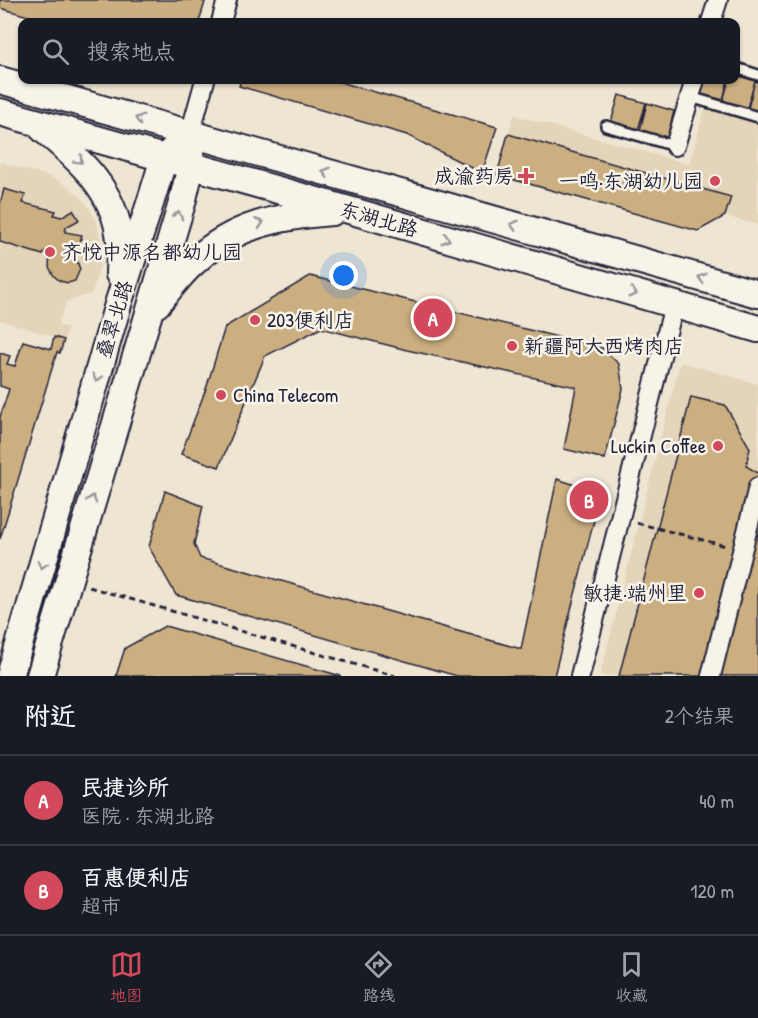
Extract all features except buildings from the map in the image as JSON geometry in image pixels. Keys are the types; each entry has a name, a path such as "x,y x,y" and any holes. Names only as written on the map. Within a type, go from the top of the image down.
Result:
{"main road":[{"name":"东湖北路","path":"0,80 758,294"},
{"path":"94,139 103,109"},
{"name":"东湖北路","path":"0,112 350,210 758,329"},
{"path":"34,122 73,154 94,175 115,217 120,241 119,301 151,311 194,261 242,230 272,219 350,210"},
{"name":"叠翠北路","path":"10,676 119,301 164,158 190,134"},
{"name":"叠翠北路","path":"40,676 67,581 151,311 191,166 190,134"}],"street":[{"path":"222,18 227,0"},
{"path":"712,18 718,0"},
{"path":"190,134 204,84"},
{"path":"675,146 694,84"},
{"path":"580,676 674,305"},
{"path":"711,676 758,487"}],"lane":[{"path":"740,70 758,75"},
{"path":"690,98 758,117"},
{"path":"606,126 675,146"}],"path":[{"path":"620,519 743,550"},
{"path":"67,581 395,676"}],"shaded area":[{"name":"一鸣·东湖幼儿园","path":"705,108 758,123 758,225 725,216 730,197 508,134 514,115 689,164"},
{"name":"齐悦中源名都幼儿园","path":"0,162 51,177 71,188 86,203 97,222 101,243 101,261 92,293 66,302 58,325 68,328 64,340 0,320"},
{"name":"敏捷·端州里","path":"680,362 758,384 758,676 600,676"}],"place":[{"name":"成渝药房","path":"526,176"},
{"name":"一鸣·东湖幼儿园","path":"715,181"},
{"name":"齐悦中源名都幼儿园","path":"50,252"},
{"name":"民捷诊所","path":"433,318"},
{"name":"203便利店","path":"255,320"},
{"name":"新疆阿大西烤肉店","path":"512,346"},
{"name":"China Telecom","path":"221,395"},
{"name":"Luckin Coffee","path":"718,446"},
{"name":"百惠便利店","path":"589,500"},
{"name":"敏捷·端州里","path":"699,593"}]}
